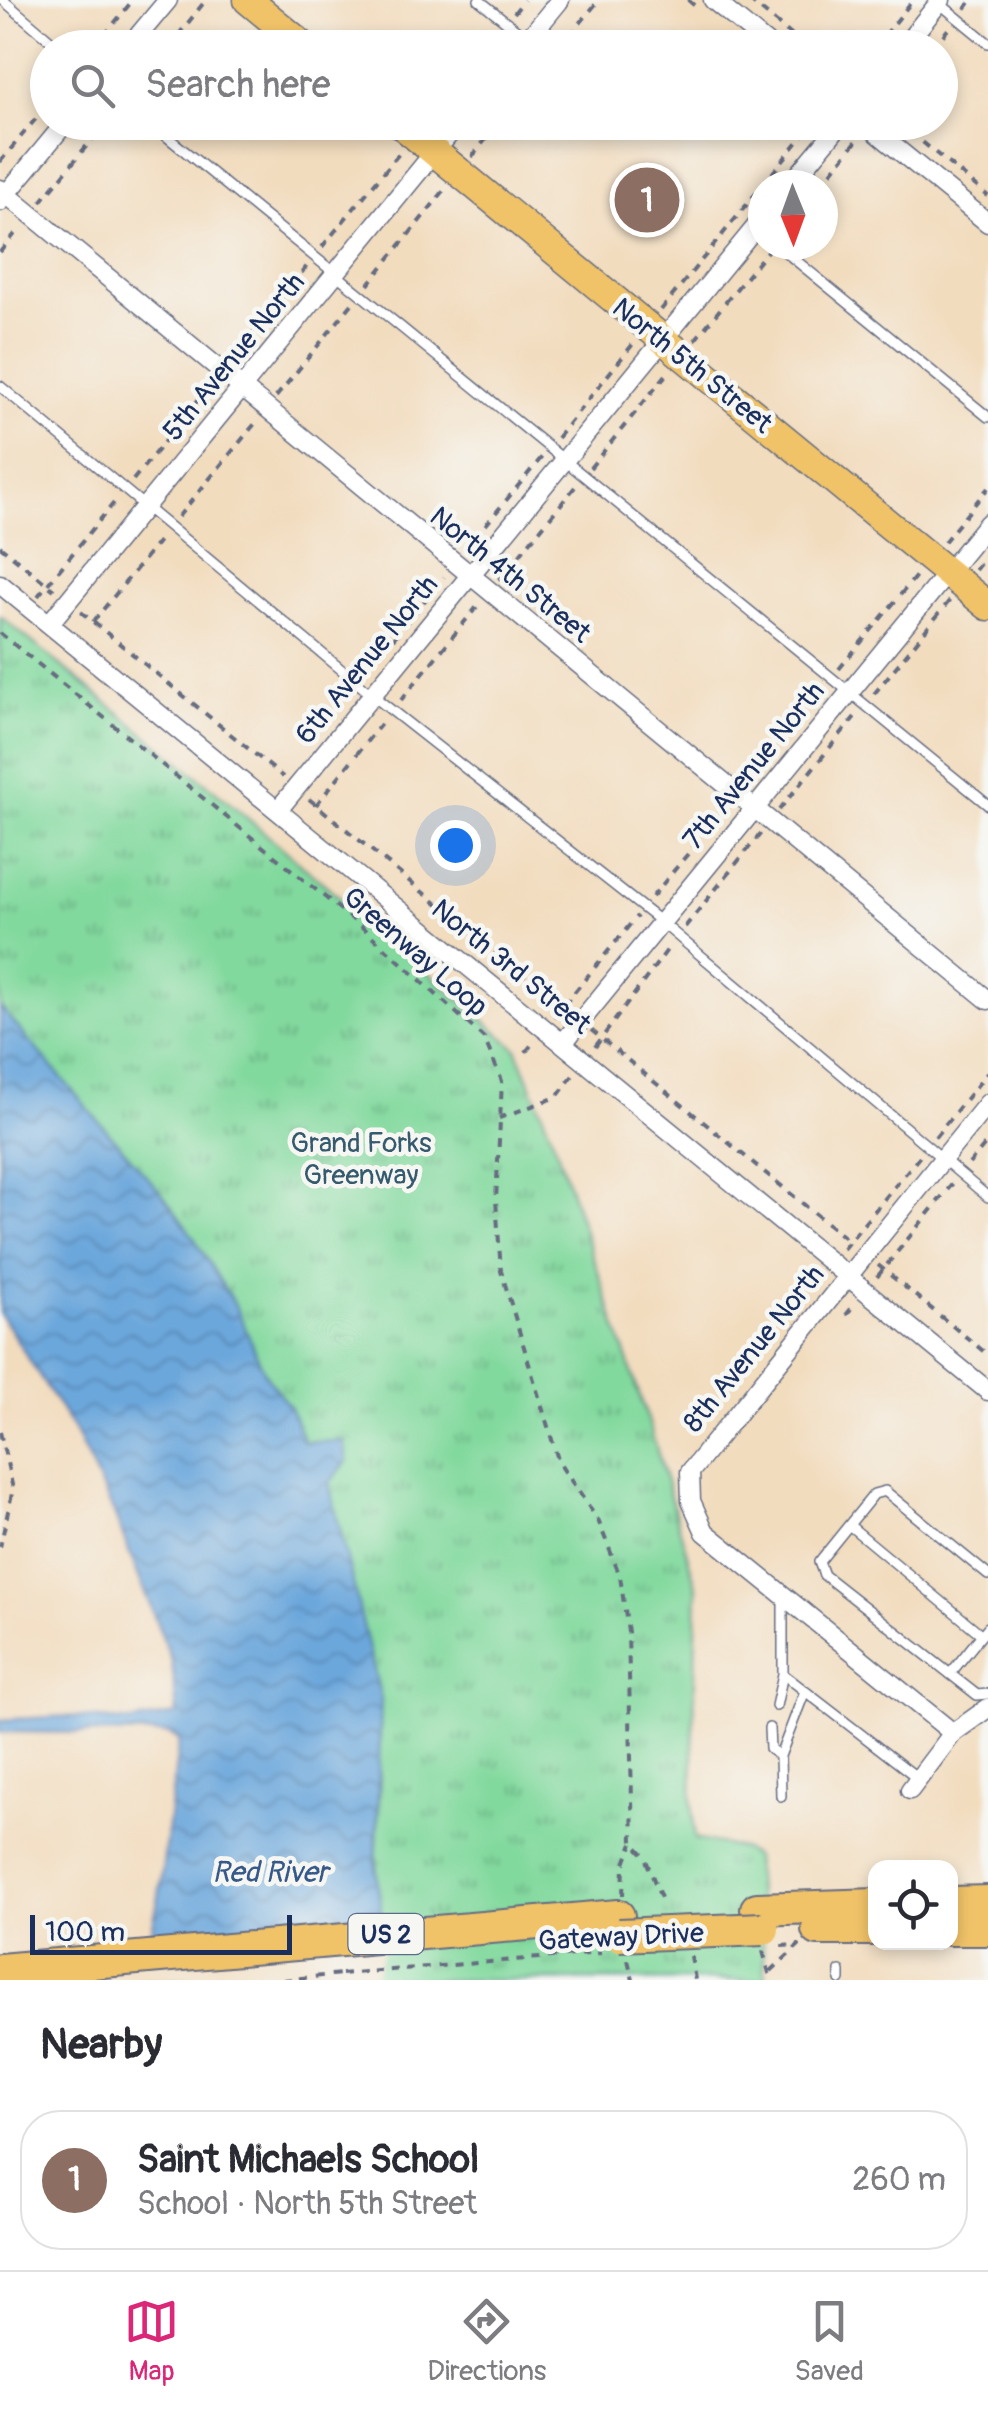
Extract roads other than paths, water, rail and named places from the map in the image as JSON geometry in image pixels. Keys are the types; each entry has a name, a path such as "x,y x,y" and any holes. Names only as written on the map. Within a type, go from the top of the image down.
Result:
{"highway":[{"path":"958,1903 988,1902"},
{"name":"Gateway Drive","path":"766,1932 868,1908"},
{"name":"Gateway Drive","path":"248,1957 518,1933 868,1929"},
{"path":"958,1929 988,1929"},
{"name":"US 2","path":"0,1970 248,1957"},
{"name":"US 2","path":"108,1980 248,1957"}],"main road":[{"path":"248,0 284,30"},
{"name":"North 5th Street","path":"420,140 988,606"}],"street":[{"path":"143,30 168,0"},
{"path":"535,30 560,0"},
{"path":"713,0 750,30"},
{"path":"916,30 938,1"},
{"path":"2,195 50,140"},
{"name":"5th Avenue North","path":"49,624 444,140"},
{"path":"802,170 827,140"},
{"path":"886,140 988,223"},
{"name":"North 4th Street","path":"2,195 988,1000"},
{"name":"6th Avenue North","path":"271,804 372,695 462,569 564,460 748,241"},
{"name":"7th Avenue North","path":"563,1043 988,523"},
{"name":"North 3rd Street","path":"0,584 988,1391"},
{"name":"8th Avenue North","path":"953,1733 705,1532 691,1501 690,1472 988,1104"},
{"path":"914,1785 953,1733 988,1708"}],"lane":[{"path":"3,0 38,30"},
{"path":"479,0 510,30"},
{"path":"938,1 988,43"},
{"path":"171,140 988,805"},
{"path":"793,260 988,417"},
{"path":"0,386 372,695 661,922 988,1197"},
{"path":"988,1575 884,1491 874,1494 819,1562 824,1574 950,1674 977,1695 988,1694"},
{"path":"849,1525 985,1631 950,1674"},
{"path":"776,1706 783,1674 783,1595"},
{"path":"783,1674 914,1785"},
{"path":"781,1796 780,1756 805,1691"},
{"path":"770,1728 770,1749 780,1756"}],"water":[{"name":"Red River","path":"0,1007 163,1195 194,1238 237,1309 265,1374 290,1408 304,1442 344,1441 347,1461 329,1484 381,1699 376,1866 383,1928 369,1980 142,1980 159,1895 179,1740 169,1734 0,1732 0,1720 67,1716 131,1722 177,1714 172,1662 114,1513 74,1430 0,1314"}],"place":[{"name":"Saint Michaels School","path":"647,200"}],"park label":[{"name":"Grand Forks Greenway","path":"361,1158"}]}
